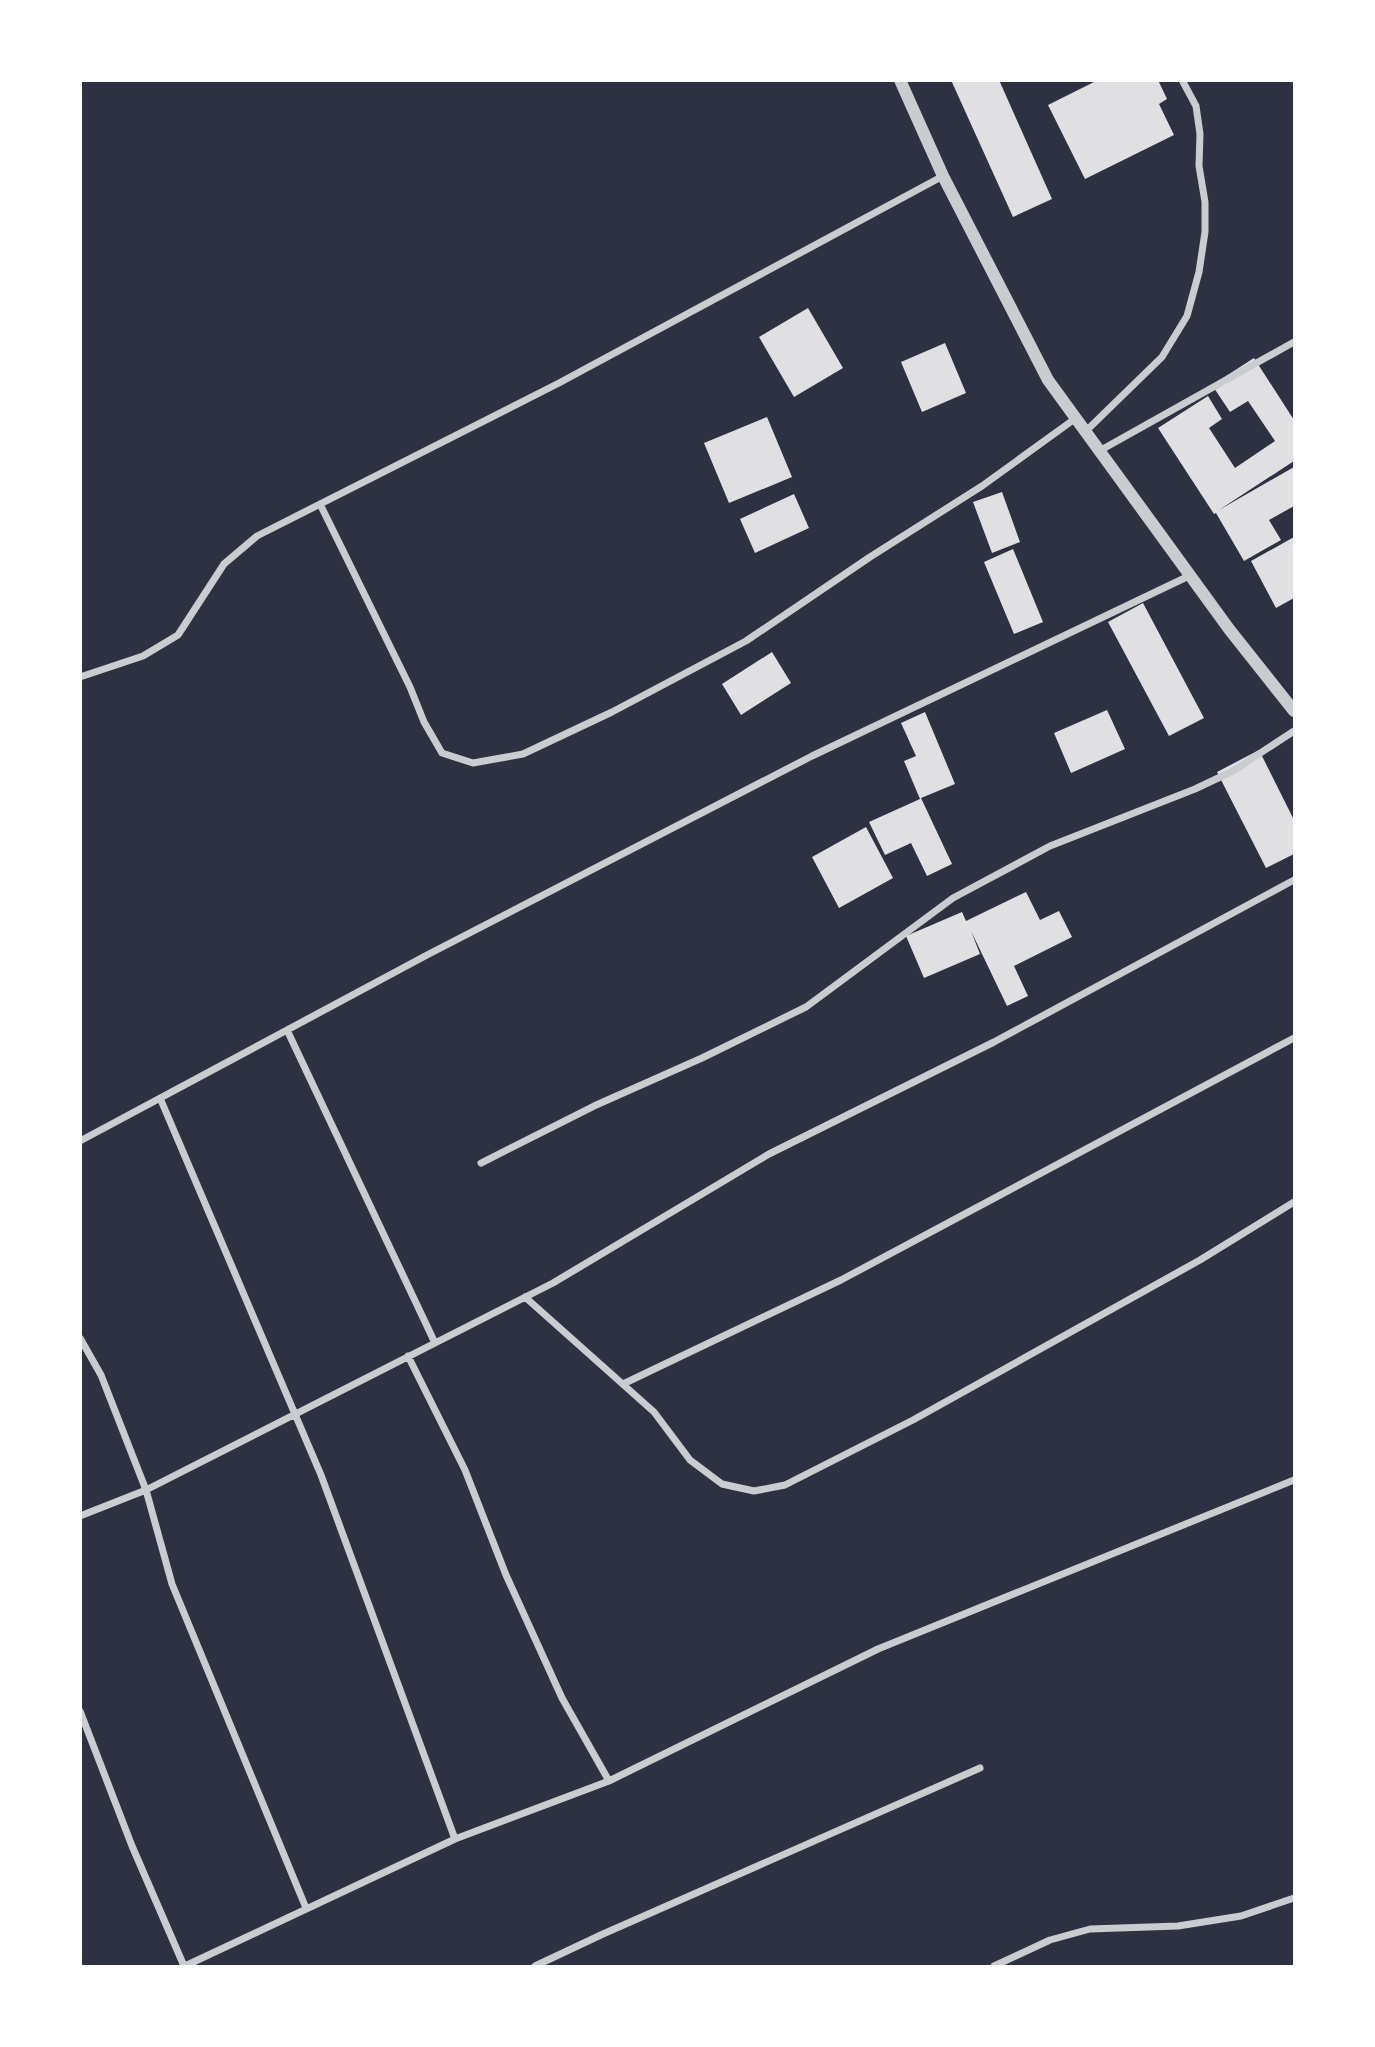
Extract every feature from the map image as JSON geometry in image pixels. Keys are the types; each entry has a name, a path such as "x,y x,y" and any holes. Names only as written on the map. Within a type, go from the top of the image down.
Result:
{"street":[{"path":"900,80 943,176 1048,380 1229,629 1294,710"},
{"path":"1086,431 1162,357 1187,316 1199,272 1205,232 1205,202 1199,166 1200,134 1196,106 1182,80"},
{"path":"81,675 143,656 178,635 224,565 257,536 559,383 943,176"},
{"path":"1101,450 1294,342"},
{"path":"320,504 436,743 442,753 473,763 523,754 612,712 746,641 870,557 982,486 1076,418"},
{"path":"80,1141 609,860 812,756 1191,575"},
{"path":"481,1163 594,1106 702,1058 806,1007 953,898 1050,846 1195,789 1294,731"},
{"path":"80,1516 146,1490 553,1283 769,1154 994,1042 1294,880"},
{"path":"287,1030 435,1343"},
{"path":"623,1384 841,1280 1294,1038"},
{"path":"160,1098 321,1475 455,1839"},
{"path":"525,1297 654,1412 691,1460 722,1484 754,1491 785,1485 913,1420 1200,1260 1294,1202"},
{"path":"80,1338 101,1375 146,1490 172,1584 306,1908"},
{"path":"408,1356 465,1470 506,1575 562,1698 609,1781"},
{"path":"80,1711 132,1846 185,1966 455,1839 609,1781 878,1649 1294,1480"},
{"path":"535,1966 980,1768"},
{"path":"994,1966 1050,1940 1090,1929 1178,1926 1241,1916 1294,1898"}],"building":[{"path":"951,80 999,80 1052,199 1013,217"},
{"path":"1098,80 1158,80 1167,99 1159,104 1174,135 1085,179 1048,105"},
{"path":"808,308 843,368 794,397 759,337"},
{"path":"945,343 966,393 922,412 901,362"},
{"path":"1254,358 1294,420 1294,461 1219,510 1294,467 1294,506 1269,520 1281,540 1244,561 1216,513 1214,514 1158,428 1208,396 1222,419 1209,428 1235,468 1275,441 1248,401 1230,412 1212,385"},
{"path":"767,417 792,477 729,503 704,443"},
{"path":"1002,492 1020,542 992,553 973,502"},
{"path":"794,494 809,528 755,553 740,519"},
{"path":"1294,537 1294,598 1276,608 1251,561"},
{"path":"1013,549 1043,622 1014,634 984,562"},
{"path":"1143,603 1204,718 1169,736 1108,622"},
{"path":"772,652 791,683 741,715 722,684"},
{"path":"1107,710 1125,749 1071,773 1054,733"},
{"path":"925,712 955,784 921,798 952,864 927,876 911,843 885,855 869,822 920,799 904,761 916,756 901,723"},
{"path":"1259,750 1294,820 1294,854 1266,868 1217,772"},
{"path":"866,827 893,878 839,908 812,857"},
{"path":"1026,892 1040,920 1059,911 1072,937 1014,966 1028,996 1007,1006 971,931 980,954 924,978 906,936 962,912 966,921"}]}
